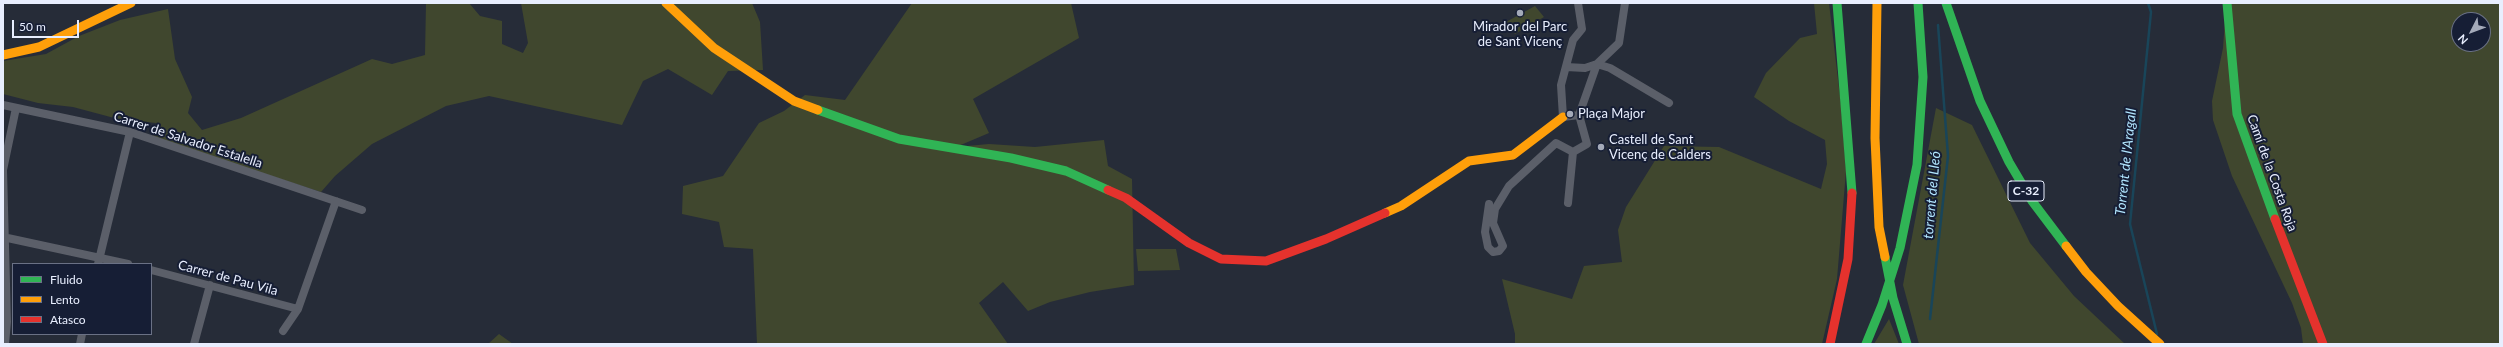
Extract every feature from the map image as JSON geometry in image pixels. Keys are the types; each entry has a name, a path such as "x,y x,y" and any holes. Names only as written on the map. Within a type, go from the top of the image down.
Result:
{"main road":[{"path":"3,55 39,47 90,21 131,3"},
{"path":"666,3 714,48 794,102 899,139 1011,158 1066,171 1126,198 1189,243 1221,259 1266,261 1326,239 1401,206 1470,161 1513,155 1563,117"},
{"path":"1830,344 1844,290 1848,258 1853,185 1837,3"},
{"path":"1877,3 1875,138 1880,227 1891,291 1907,344"},
{"path":"1866,344 1876,322 1900,248 1910,207 1920,138 1922,77 1918,3"},
{"name":"C-32","path":"1946,3 1980,102 2009,162 2028,194 2058,238 2086,272 2118,306 2160,344"},
{"name":"Camí de la Costa Roja","path":"2227,3 2237,114 2306,304 2323,344"}],"street":[{"path":"1578,3 1582,29 1573,40 1561,85 1563,117 1579,115"},
{"path":"1566,67 1585,68 1597,64 1619,43 1625,3"},
{"path":"1597,64 1610,68 1669,103"},
{"path":"1573,152 1587,144 1579,115 1597,64"},
{"name":"Carrer de Salvador Estalella","path":"3,105 130,132 362,210"},
{"path":"5,344 7,322 3,170 16,108"},
{"path":"99,260 130,132"},
{"path":"1488,204 1485,232 1488,247 1493,252 1499,251 1503,246 1493,223 1495,209 1510,186 1556,143 1573,152"},
{"path":"1568,203 1573,152"},
{"path":"283,331 298,309 336,201"},
{"path":"4,237 99,260 121,263"},
{"name":"Carrer de Pau Vila","path":"152,270 298,309"},
{"path":"194,344 210,285"}],"green space":[{"path":"426,3 469,3 480,16 502,21 502,44 523,53 528,43 521,3 752,3 760,22 763,70 728,71 712,95 668,69 643,81 622,125 489,96 446,106 372,144 335,176 321,192 152,138 156,123 118,119 73,107 38,103 3,94 3,61 46,54 79,36 120,20 168,9 175,59 192,97 188,113 202,130 241,118 372,59 392,64 425,55"},
{"path":"912,3 1071,3 1079,38 973,99 989,133 956,147 989,144 1035,147 1104,140 1108,166 1132,179 1134,285 1090,292 1050,302 1028,311 1003,282 979,303 1008,344 757,344 753,249 724,247 719,222 682,214 683,186 723,176 759,123 784,111 805,95 845,100"},
{"path":"1814,3 1829,3 1841,105 1846,171 1837,279 1822,344 1515,344 1515,334 1502,279 1572,299 1584,266 1622,262 1618,230 1626,207 1664,146 1719,147 1821,189 1827,164 1825,140 1789,121 1754,97 1766,73 1800,38 1817,34"},
{"path":"2230,3 2500,3 2500,344 2303,344 2301,328 2292,303 2232,176 2213,120 2212,101 2223,48 2225,20"},
{"path":"1535,6 1544,17 1515,34 1506,22"},
{"path":"1936,108 1972,125 2030,243 2074,296 2125,344 1919,344 1903,285"},
{"path":"1136,249 1176,249 1180,270 1138,271"},
{"path":"1889,319 1899,344 1874,344"},
{"path":"499,334 513,344 488,344"}],"waterway":[{"name":"Torrent de l'Aragall","path":"2148,3 2151,12 2130,224 2157,334"},
{"name":"torrent del Lleó","path":"1930,319 1948,156 1938,25"}],"traffic: fast":[{"path":"1837,3 1852,193"},
{"path":"1866,344 1882,305 1900,248 1917,165 1923,77 1918,3"},
{"path":"1946,3 1980,101 2009,162 2032,201 2066,246"},
{"path":"2227,3 2237,114 2275,219"},
{"path":"818,110 899,139 1011,158 1066,171 1108,190"},
{"path":"1885,257 1893,298 1907,344"}],"traffic: slow":[{"path":"3,55 39,47 131,3"},
{"path":"666,3 714,48 794,101 818,110"},
{"path":"1877,3 1875,138 1879,227 1885,257"},
{"path":"1385,213 1401,206 1469,161 1513,155 1563,117"},
{"path":"2066,246 2086,272 2118,306 2160,344"}],"traffic: jam":[{"path":"1108,190 1126,198 1189,243 1221,259 1266,261 1326,239 1385,213"},
{"path":"1830,344 1848,259 1852,193"},
{"path":"2275,219 2323,344"}],"place":[{"name":"Mirador del Parc de Sant Vicenç","path":"1520,13"},
{"name":"Plaça Major","path":"1570,114"},
{"name":"Castell de Sant Vicenç de Calders","path":"1601,147"}]}
